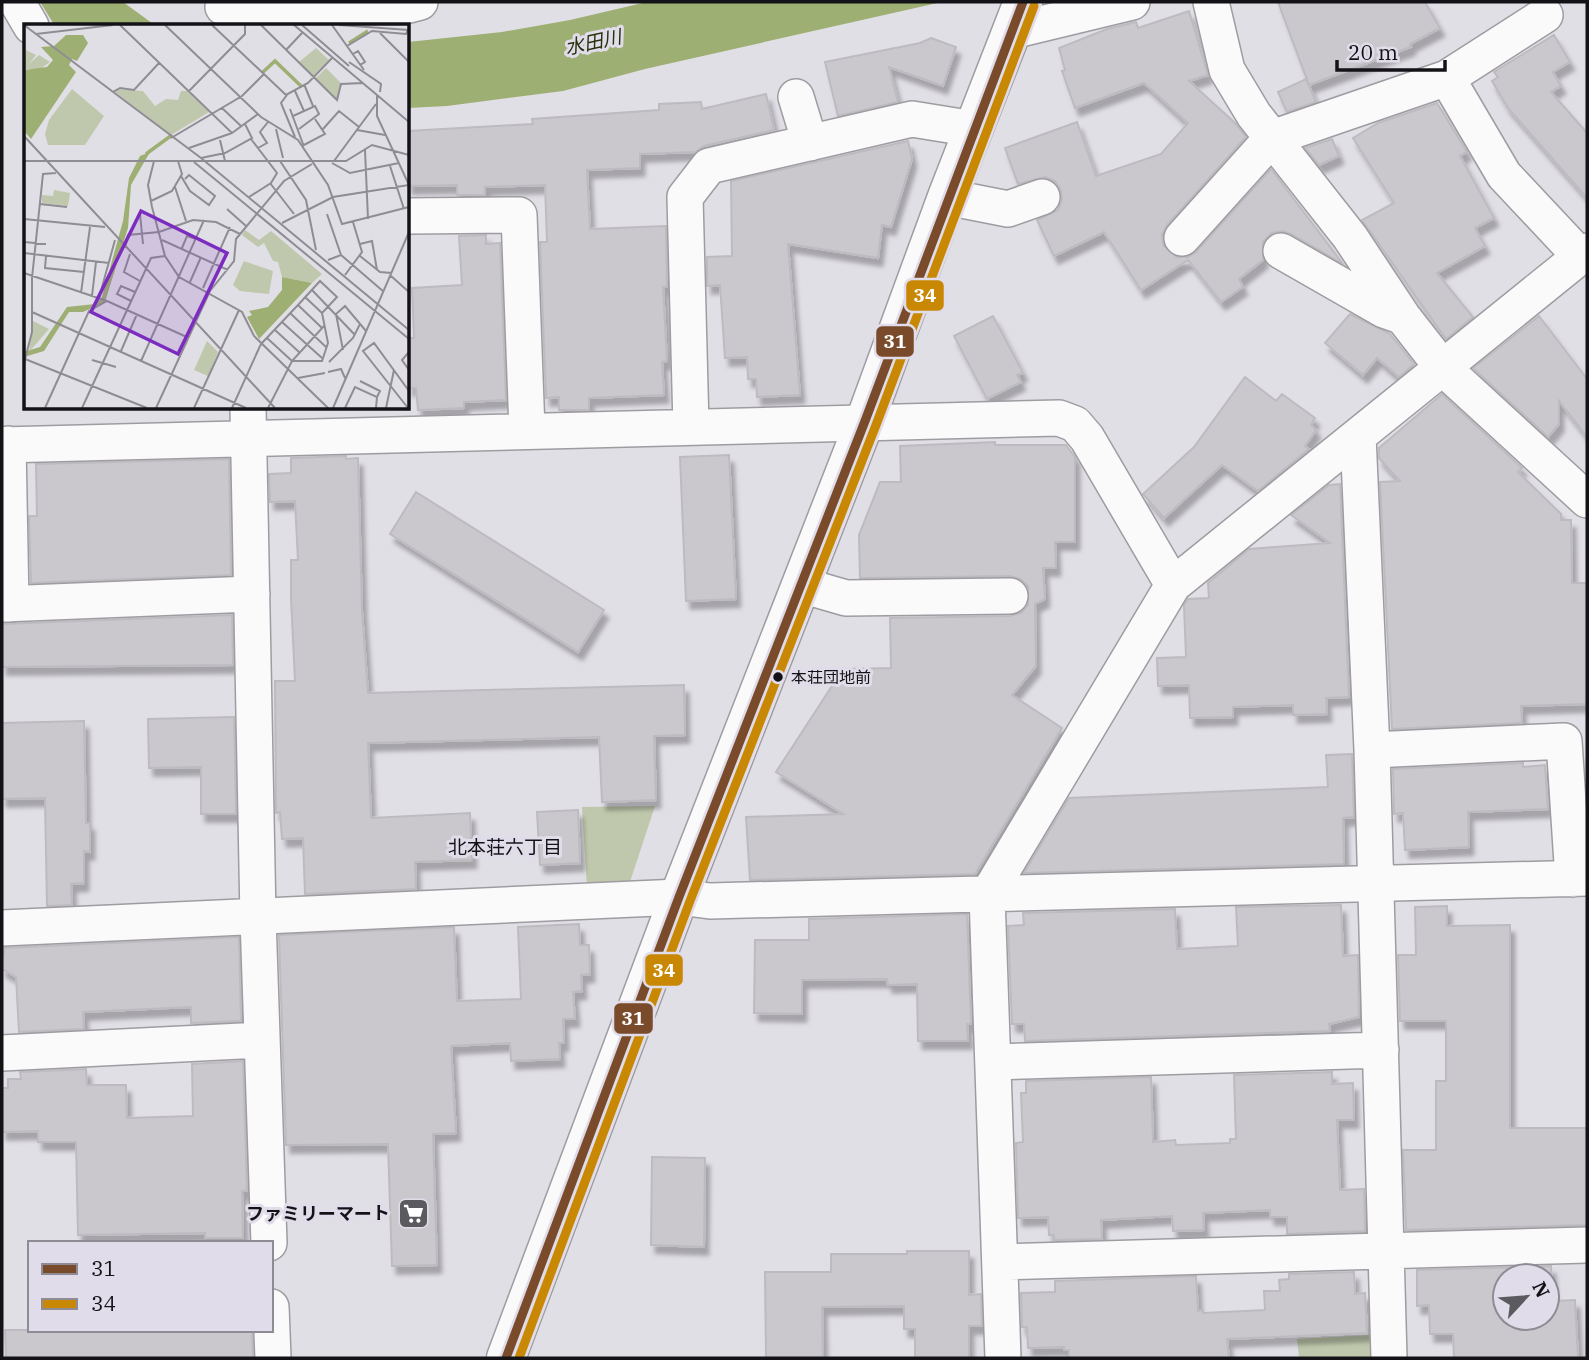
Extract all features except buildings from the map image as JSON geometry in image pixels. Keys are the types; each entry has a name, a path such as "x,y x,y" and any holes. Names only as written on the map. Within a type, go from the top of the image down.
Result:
{"street":[{"path":"17,2 30,24"},
{"path":"224,12 378,13 420,2"},
{"path":"506,1358 679,897 865,421 947,197 1018,16 1132,2"},
{"path":"1211,2 1227,70 1272,138 1350,237 1403,317 1442,368 1587,500"},
{"path":"1182,238 1272,138 1447,78 1545,15"},
{"path":"1003,1358 987,896 1172,584 1584,254 1504,175 1447,78"},
{"path":"796,97 810,143"},
{"path":"691,426 685,197 709,166 912,119 974,129"},
{"path":"947,197 1008,209 1042,197"},
{"path":"410,216 519,215 527,430"},
{"path":"1282,251 1384,310 1403,317"},
{"path":"252,594 6,604 5,444 248,422 387,421 527,430 1059,418 1075,424 1087,438 1172,584"},
{"path":"248,422 258,918 269,1241"},
{"path":"1358,436 1372,750 1389,1358"},
{"path":"801,585 846,598 1010,597"},
{"path":"2,928 679,897 710,901 987,896 1580,878 1564,741 1372,750"},
{"path":"2,1053 262,1040"},
{"path":"993,1062 1381,1050"},
{"path":"1000,1262 1587,1245"},
{"path":"272,1332 273,1358"}],"shaded area":[{"path":"655,806 628,888 587,889 582,807"},
{"path":"1369,1335 1372,1338 1374,1358 1299,1358 1297,1339"}],"water":[{"path":"40,2 123,2 153,24 54,24"},
{"name":"水田川","path":"647,2 942,2 645,69 563,91 447,106 410,108 410,42 502,32"}],"transit line":[{"name":"31","path":"506,1358 679,897 865,421 1023,2"},
{"name":"34","path":"519,1358 690,901 876,425 1034,6"}],"place":[{"name":"本荘団地前","path":"778,677"},
{"name":"ファミリーマート","path":"413,1214"}],"district":[{"name":"北本荘六丁目","path":"505,847"}]}
